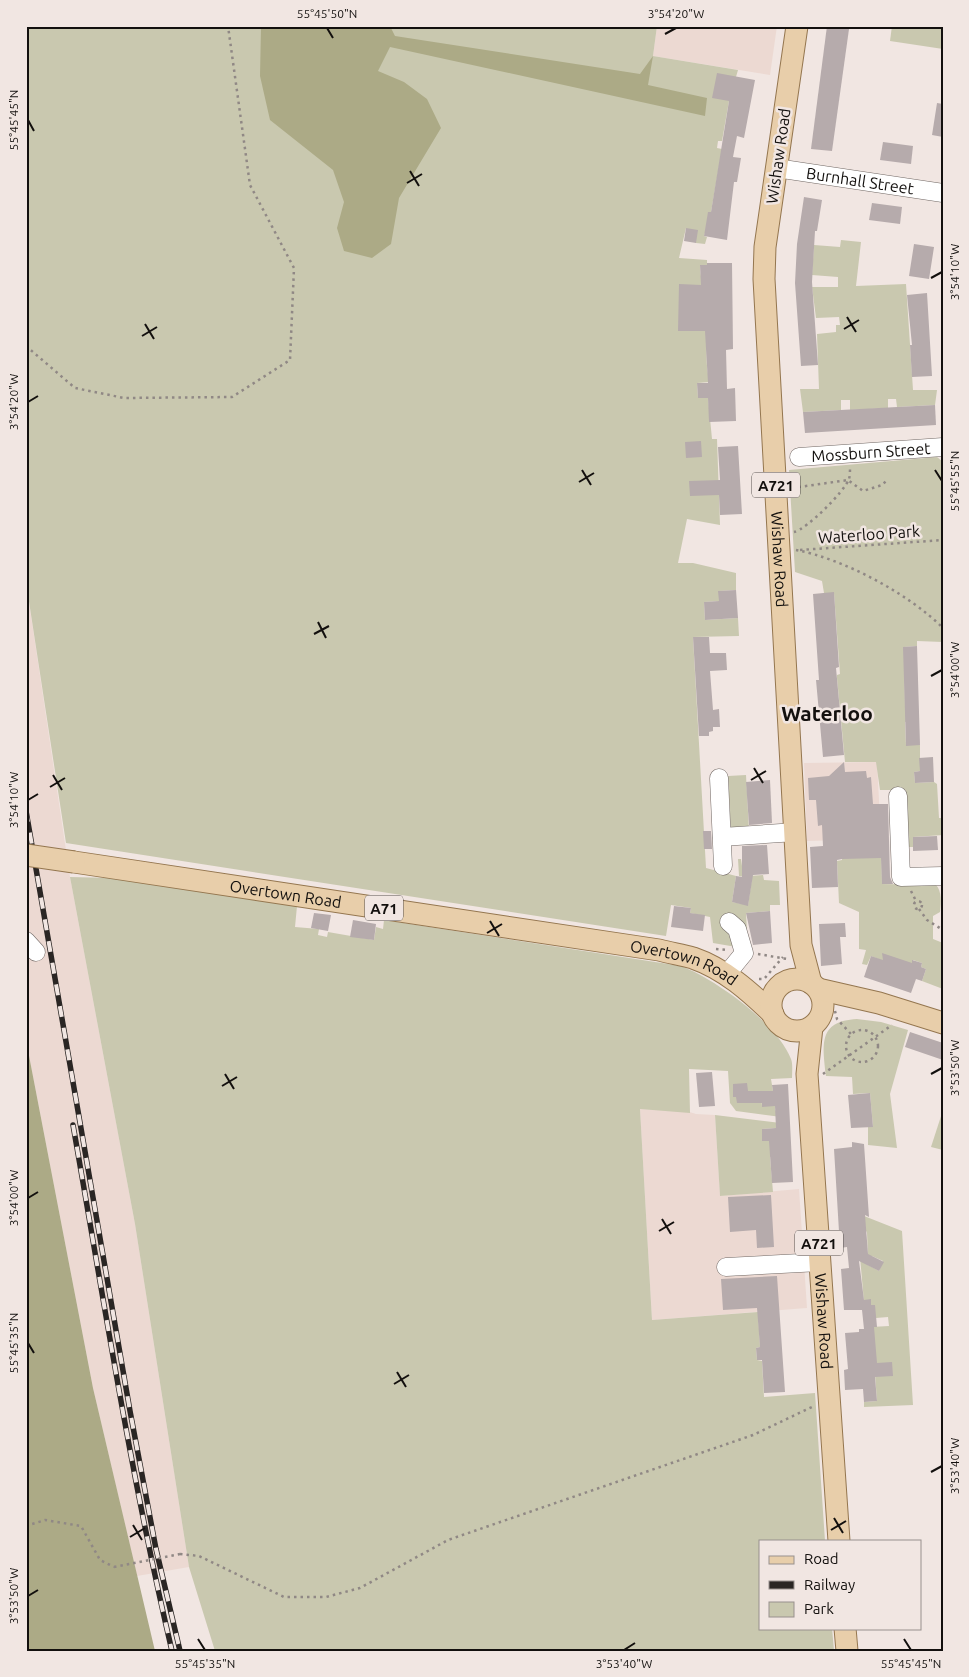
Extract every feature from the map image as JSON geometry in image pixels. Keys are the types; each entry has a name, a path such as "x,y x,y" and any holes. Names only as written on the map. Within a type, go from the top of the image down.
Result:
{"main road":[{"name":"Wishaw Road","path":"797,26 765,247 764,279 776,489 785,544 796,832 793,955 814,986"},
{"name":"Overtown Road","path":"26,855 659,950 694,958 726,975 750,984 780,986"},
{"path":"793,955 772,1000 773,1014 777,1021 789,1030 805,1030 817,1020 879,1003"},
{"path":"780,986 795,979 943,1023"},
{"name":"Overtown Road","path":"750,984 773,1014"},
{"path":"814,986 824,1004 817,1020"},
{"name":"Wishaw Road","path":"817,1020 807,1080 839,1540"},
{"name":"Wishaw Road","path":"789,1030 807,1080"},
{"path":"845,1630 847,1651"}],"street":[{"name":"Burnhall Street","path":"776,168 943,194"},
{"name":"Mossburn Street","path":"799,457 943,447"},
{"path":"718,778 723,866"},
{"path":"898,796 901,877 943,876"},
{"path":"722,837 796,832"},
{"path":"726,975 744,953 737,929 729,922"},
{"path":"726,1267 820,1262"}],"path":[{"path":"26,346 74,388 124,398 232,397 290,360 294,268 250,185 228,26"},
{"path":"852,453 848,480 814,519 797,531 785,544 847,565 926,612 943,628"},
{"path":"776,489 819,486 848,480 864,491 882,485 888,479"},
{"name":"Waterloo Park","path":"785,544 943,540"},
{"path":"918,909 927,920 943,930"},
{"path":"708,948 744,953 793,955"},
{"path":"750,984 764,979 793,955"},
{"path":"807,1080 848,1056 908,1012"},
{"path":"867,1031 875,1037 878,1048 874,1058 869,1061 858,1062 848,1056 845,1046 848,1036 852,1033 867,1031"},
{"path":"26,1526 45,1520 81,1526 100,1560 114,1567 180,1554 200,1556 284,1597 326,1597 360,1588 448,1540 753,1435 829,1399"}],"shaded area":[{"path":"261,26 390,26 395,36 640,74 653,56 648,85 707,98 705,116 390,47 378,71 404,82 427,99 441,128 399,198 391,244 372,258 344,251 337,228 344,202 333,170 270,120 260,76"},
{"path":"657,26 777,26 770,75 653,56"},
{"path":"26,582 70,877 135,1224 189,1567 137,1576 93,1388 26,1040"},
{"path":"877,762 881,839 807,841 804,763"},
{"path":"26,1040 93,1388 155,1651 26,1651"},
{"path":"640,1109 683,1110 696,1114 715,1115 720,1196 799,1189 807,1308 652,1320"}],"green space":[{"path":"26,26 657,26 653,56 738,70 729,101 722,141 718,141 717,148 722,149 711,212 704,236 707,237 705,244 696,243 686,228 679,258 707,260 707,265 700,266 708,312 707,356 710,382 697,383 698,398 708,398 712,439 717,439 720,525 687,519 678,563 693,563 736,573 736,590 719,591 719,601 704,602 705,620 738,618 739,636 693,637 706,868 736,876 732,902 748,905 752,878 739,876 738,859 741,859 742,866 748,866 749,876 763,875 764,880 779,881 780,905 770,905 770,911 746,913 748,949 713,943 710,917 690,913 691,908 671,905 666,936 66,843 26,582"},
{"path":"892,26 943,26 943,49 890,41"},
{"path":"841,240 861,242 856,286 906,284 913,390 937,390 935,405 897,407 896,399 888,399 888,408 850,410 850,400 841,400 841,410 803,412 800,389 819,389 817,334 836,332 836,325 840,325 839,317 816,318 812,287 838,287 838,277 812,275 814,245 840,247"},
{"path":"937,457 943,462 943,642 917,641 917,646 904,647 905,707 916,721 905,722 906,745 920,745 920,771 914,772 915,783 934,782 937,784 939,818 943,818 943,835 913,837 913,847 907,847 906,790 880,790 876,762 845,762 837,678 837,675 840,674 834,593 824,593 822,581 795,572 789,470"},
{"path":"746,775 749,831 731,833 728,776"},
{"path":"881,839 882,884 936,885 939,890 940,912 933,916 933,939 943,943 943,989 922,981 926,969 921,967 922,963 913,960 912,963 896,966 871,956 867,965 862,964 866,950 859,949 859,912 839,903 837,861 842,860 842,851"},
{"path":"70,877 112,878 297,906 295,927 319,929 318,935 327,937 328,932 374,940 376,927 383,929 384,920 681,966 711,981 759,1017 784,1045 791,1059 792,1078 771,1079 773,1091 761,1091 762,1106 775,1106 775,1110 789,1118 736,1111 730,1103 728,1071 689,1069 690,1113 640,1109 652,1320 758,1312 760,1347 756,1348 757,1360 762,1361 764,1397 815,1393 825,1540 759,1540 759,1630 832,1630 834,1651 215,1651 189,1567 135,1224"},
{"path":"857,1019 881,1022 908,1030 890,1094 897,1148 868,1145 868,1127 873,1127 870,1093 853,1094 852,1077 826,1076 825,1037 835,1025"},
{"path":"943,1110 943,1150 931,1147"},
{"path":"715,1115 789,1124 789,1127 762,1129 762,1141 776,1140 791,1156 770,1157 773,1192 720,1196"},
{"path":"859,1214 902,1231 913,1405 864,1407 864,1402 877,1401 875,1374 866,1356 876,1355 871,1327 889,1326 888,1317 876,1318 870,1305 864,1302 860,1257 868,1256 867,1233","holes":["872,1256 883,1261 879,1271 868,1265"]}],"building":[{"path":"827,26 849,29 832,151 811,149"},
{"path":"717,73 755,80 744,138 737,136 733,157 741,158 737,182 734,182 727,240 704,236 708,212 711,212 729,101 712,98"},
{"path":"937,103 943,104 943,137 932,135"},
{"path":"883,142 913,146 911,164 880,160"},
{"path":"804,197 822,200 817,231 815,231 812,282 818,365 801,366 795,283 797,244"},
{"path":"872,203 902,207 900,224 869,220"},
{"path":"686,228 698,230 696,243 684,241"},
{"path":"914,244 934,247 929,279 909,276"},
{"path":"707,263 732,263 733,349 726,350 727,389 735,388 736,421 709,422 708,398 698,398 697,383 708,383 705,331 678,331 679,284 701,285 700,265 707,265"},
{"path":"927,293 932,376 912,377 910,345 912,345 907,295"},
{"path":"935,405 936,425 805,433 803,412"},
{"path":"701,441 702,457 686,458 685,442"},
{"path":"738,446 742,514 720,515 719,495 690,496 689,481 720,480 718,447"},
{"path":"736,590 738,618 705,620 704,602 719,601 718,591"},
{"path":"834,592 839,667 836,668 844,755 823,757 816,680 819,680 813,594"},
{"path":"693,637 709,637 710,653 726,653 727,670 710,671 713,710 719,709 720,727 713,727 713,731 709,732 709,736 699,736"},
{"path":"917,646 920,745 906,746 903,647"},
{"path":"933,757 934,782 915,783 914,772 920,771 919,758"},
{"path":"844,762 845,772 866,771 867,778 871,777 873,804 888,804 890,877 893,884 882,884 881,858 842,859 837,860 838,887 812,888 810,847 823,846 822,825 818,826 816,800 809,800 808,778 829,776"},
{"path":"770,780 772,823 749,825 746,782"},
{"path":"703,831 711,831 712,849 704,849"},
{"path":"937,836 938,850 913,851 913,837"},
{"path":"767,845 769,874 753,875 748,906 732,902 736,876 742,877 742,846"},
{"path":"674,906 691,908 690,913 705,915 703,931 671,927"},
{"path":"770,911 772,943 753,945 746,913"},
{"path":"314,913 331,915 328,931 311,928"},
{"path":"353,920 376,924 374,940 350,937"},
{"path":"845,923 846,937 840,937 842,964 821,966 819,924"},
{"path":"882,953 912,963 912,960 922,963 921,967 926,969 922,981 916,979 911,993 864,977 871,956 883,960"},
{"path":"910,1032 943,1043 943,1060 905,1047"},
{"path":"712,1072 715,1106 699,1107 696,1073"},
{"path":"747,1083 748,1091 773,1091 772,1085 788,1084 793,1182 772,1183 769,1141 762,1141 762,1129 776,1128 775,1106 762,1107 762,1103 737,1103 736,1097 733,1097 733,1084"},
{"path":"870,1093 873,1127 851,1128 848,1095"},
{"path":"852,1142 864,1144 869,1217 865,1215 868,1254 884,1262 879,1271 859,1261 864,1300 871,1299 871,1305 875,1305 877,1327 874,1327 877,1363 892,1362 893,1376 875,1377 877,1401 864,1402 863,1389 845,1390 844,1370 848,1369 845,1333 859,1332 859,1329 864,1329 862,1310 844,1310 841,1269 849,1268 847,1247 840,1248 834,1149 852,1147"},
{"path":"771,1195 774,1247 757,1248 756,1230 730,1232 728,1197"},
{"path":"777,1276 785,1392 764,1393 762,1360 757,1360 756,1348 760,1347 757,1308 723,1310 721,1279"}],"railway":[{"path":"26,811 130,1411 156,1549 180,1651"},
{"path":"73,1125 131,1455 172,1651"}],"district":[{"name":"Waterloo","path":"827,713"}]}
